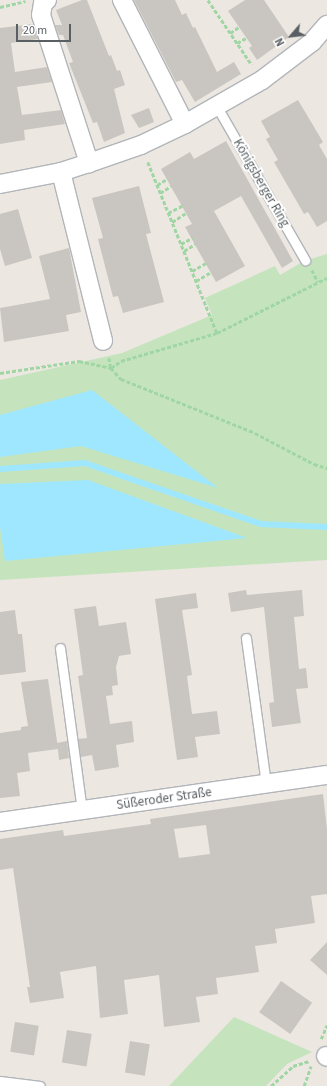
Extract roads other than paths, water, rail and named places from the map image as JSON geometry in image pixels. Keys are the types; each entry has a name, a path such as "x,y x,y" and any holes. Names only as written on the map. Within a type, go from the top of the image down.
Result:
{"street":[{"path":"47,0 42,3 41,15 89,163"},
{"path":"122,0 185,124"},
{"path":"0,184 61,172 89,163 141,145 185,124 262,80 312,42 327,25"},
{"path":"61,172 103,341"},
{"name":"Süßeroder Straße","path":"0,822 327,775"}],"lane":[{"name":"Königsberger Ring","path":"217,107 305,260"},
{"path":"246,638 266,784"},
{"path":"60,648 82,810"},
{"path":"0,1082 40,1086"}],"water":[{"path":"92,390 218,488 81,446 0,457 0,415"},
{"path":"88,480 247,538 5,561 0,527 0,484"}],"waterway":[{"path":"0,469 85,463 261,524 327,527"}]}
